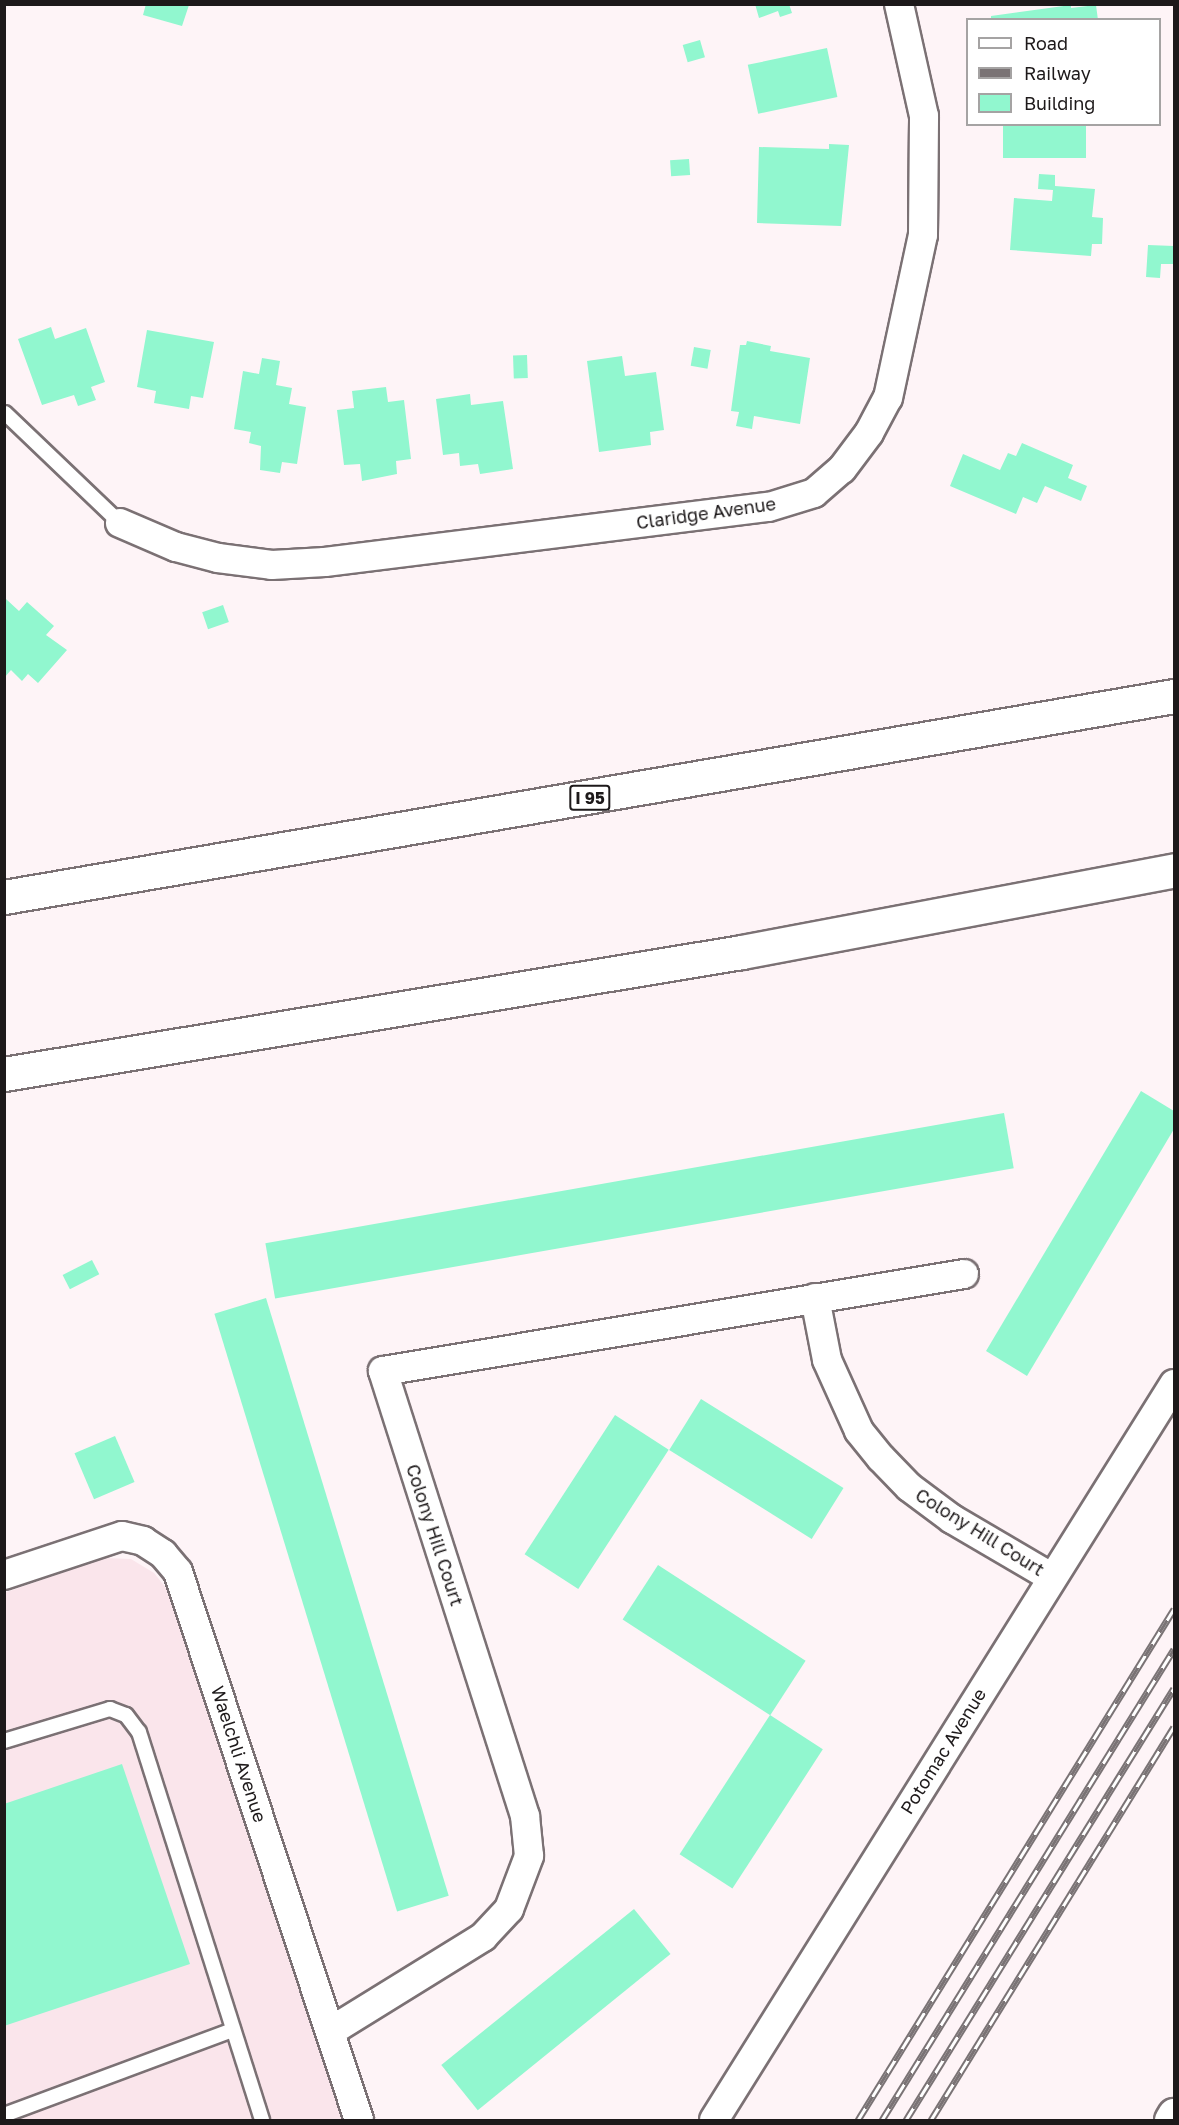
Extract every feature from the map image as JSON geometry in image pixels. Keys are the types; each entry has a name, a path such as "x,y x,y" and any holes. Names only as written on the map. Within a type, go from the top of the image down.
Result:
{"main road":[{"name":"I 95","path":"4,897 203,866 1174,696"},
{"path":"4,1074 742,952 1174,870"},
{"path":"1171,2121 1174,2115"}],"street":[{"name":"Claridge Avenue","path":"120,523 176,547 218,558 272,564 325,562 768,507 814,493 842,469 869,433 888,398 923,235 924,116 899,4"},
{"name":"Colony Hill Court","path":"331,2031 483,1937 509,1909 529,1856 525,1816 383,1371 964,1274"},
{"name":"Colony Hill Court","path":"815,1298 827,1360 859,1431 881,1458 909,1487 952,1519 1051,1577"},
{"name":"Potomac Avenue","path":"714,2121 1051,1577 1174,1384"},
{"name":"Waelchli Avenue","path":"4,1575 122,1536 143,1541 163,1554 178,1572 359,2121"}],"lane":[{"path":"6,413 120,523"},
{"path":"4,1741 110,1708 126,1715 139,1732 262,2121"},
{"path":"4,2115 233,2030"}],"shaded area":[{"path":"105,1558 131,1559 154,1573 170,1593 343,2120 5,2120 4,1593"}],"building":[{"path":"146,4 189,5 182,26 143,15"},
{"path":"755,4 789,4 792,13 780,17 778,11 759,18"},
{"path":"1071,5 1071,8 1096,5 1098,18 991,18 991,16"},
{"path":"700,40 705,57 688,62 683,45"},
{"path":"827,48 837,97 758,114 748,65"},
{"path":"1003,126 1086,126 1086,158 1003,158"},
{"path":"829,144 849,145 841,226 757,223 759,147 829,149"},
{"path":"689,159 690,175 671,176 670,160"},
{"path":"1039,174 1055,175 1055,186 1095,189 1092,217 1103,218 1102,244 1092,244 1091,256 1010,250 1014,198 1052,201 1053,190 1038,189"},
{"path":"1148,245 1174,246 1174,264 1161,264 1160,278 1146,277"},
{"path":"51,327 55,339 86,328 105,382 91,387 96,400 78,406 74,395 42,405 18,339"},
{"path":"147,330 214,342 203,398 191,396 189,409 154,403 156,391 137,387"},
{"path":"747,341 771,346 770,351 810,358 800,424 754,416 752,429 736,426 739,412 731,411 740,345 746,345"},
{"path":"694,347 711,350 707,369 691,366"},
{"path":"513,355 527,355 528,378 514,378"},
{"path":"622,356 625,376 656,372 664,430 650,432 651,445 599,452 587,361"},
{"path":"262,358 280,361 276,385 292,388 289,404 306,407 297,464 282,462 280,473 260,470 261,446 249,443 251,432 234,429 243,371 259,374"},
{"path":"386,387 388,402 404,400 411,459 396,461 397,474 362,481 360,464 344,465 337,410 354,408 352,391"},
{"path":"470,394 471,405 503,401 513,469 480,474 478,464 460,466 459,453 443,455 436,399"},
{"path":"1022,443 1073,465 1068,478 1087,486 1081,501 1045,486 1037,503 1023,497 1016,514 950,486 963,454 1000,470 1008,453 1016,456"},
{"path":"6,599 19,611 27,602 54,626 46,635 67,650 38,683 28,674 22,681 11,670 4,678"},
{"path":"223,605 229,622 208,629 202,612"},
{"path":"1141,1091 1174,1111 1174,1129 1027,1376 986,1351"},
{"path":"1004,1113 1014,1168 275,1298 265,1243"},
{"path":"92,1260 99,1274 70,1289 63,1275"},
{"path":"266,1298 449,1896 397,1911 214,1314"},
{"path":"701,1399 843,1488 812,1539 669,1450"},
{"path":"615,1415 669,1450 578,1589 525,1554"},
{"path":"115,1436 135,1482 94,1499 74,1453"},
{"path":"658,1565 806,1661 770,1715 623,1620"},
{"path":"770,1715 823,1749 732,1889 680,1854"},
{"path":"122,1764 190,1964 4,2026 4,1804"},
{"path":"634,1909 671,1954 478,2110 441,2065"}],"railway":[{"path":"858,2120 1174,1609"},
{"path":"882,2120 1174,1649"},
{"path":"906,2120 1174,1688"},
{"path":"931,2120 1174,1727"}]}
